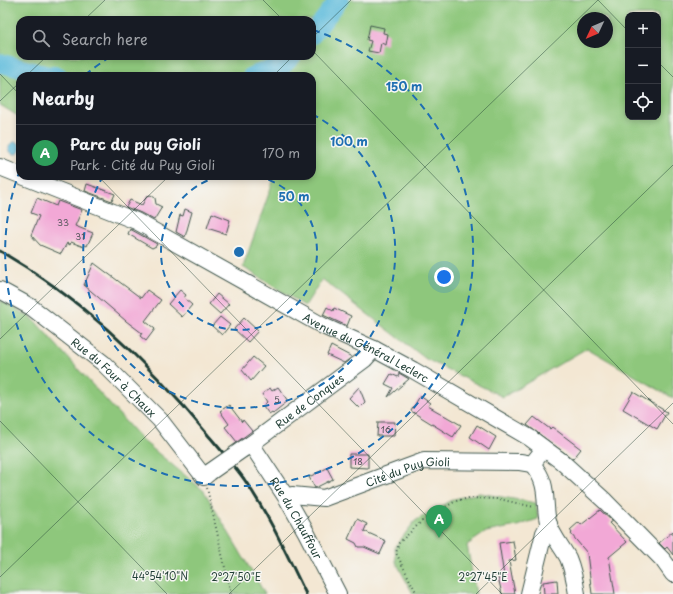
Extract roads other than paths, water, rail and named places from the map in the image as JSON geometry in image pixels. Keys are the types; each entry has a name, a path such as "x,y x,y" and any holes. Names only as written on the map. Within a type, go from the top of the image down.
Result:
{"street":[{"name":"Avenue du Général Leclerc","path":"0,167 16,174"},
{"name":"Avenue du Général Leclerc","path":"31,180 136,221 323,326 374,349 413,370 530,438 561,461 632,527 663,560 673,574"},
{"name":"Rue du Four à Chaux","path":"0,290 31,307 102,363 160,420 207,475"},
{"name":"Rue de Conques","path":"207,475 365,359 374,349"},
{"name":"Rue du Chauffour","path":"247,446 286,497 338,594"},
{"path":"544,449 532,464 539,472 544,484 548,516 568,558 574,575 577,594"},
{"name":"Cité du Puy Gioli","path":"286,497 292,495 324,498 424,461 520,462 532,464"},
{"path":"529,594 548,516"}],"water":[{"path":"15,142 15,154 11,152 9,148 11,144"}],"waterway":[{"path":"316,30 339,0"},
{"path":"264,72 282,66 288,60"},
{"path":"0,63 34,72"}],"railway":[{"path":"0,251 30,269 86,311 162,382 244,479 262,507 306,594"}],"place":[{"name":"Parc du puy Gioli","path":"439,538"}]}
